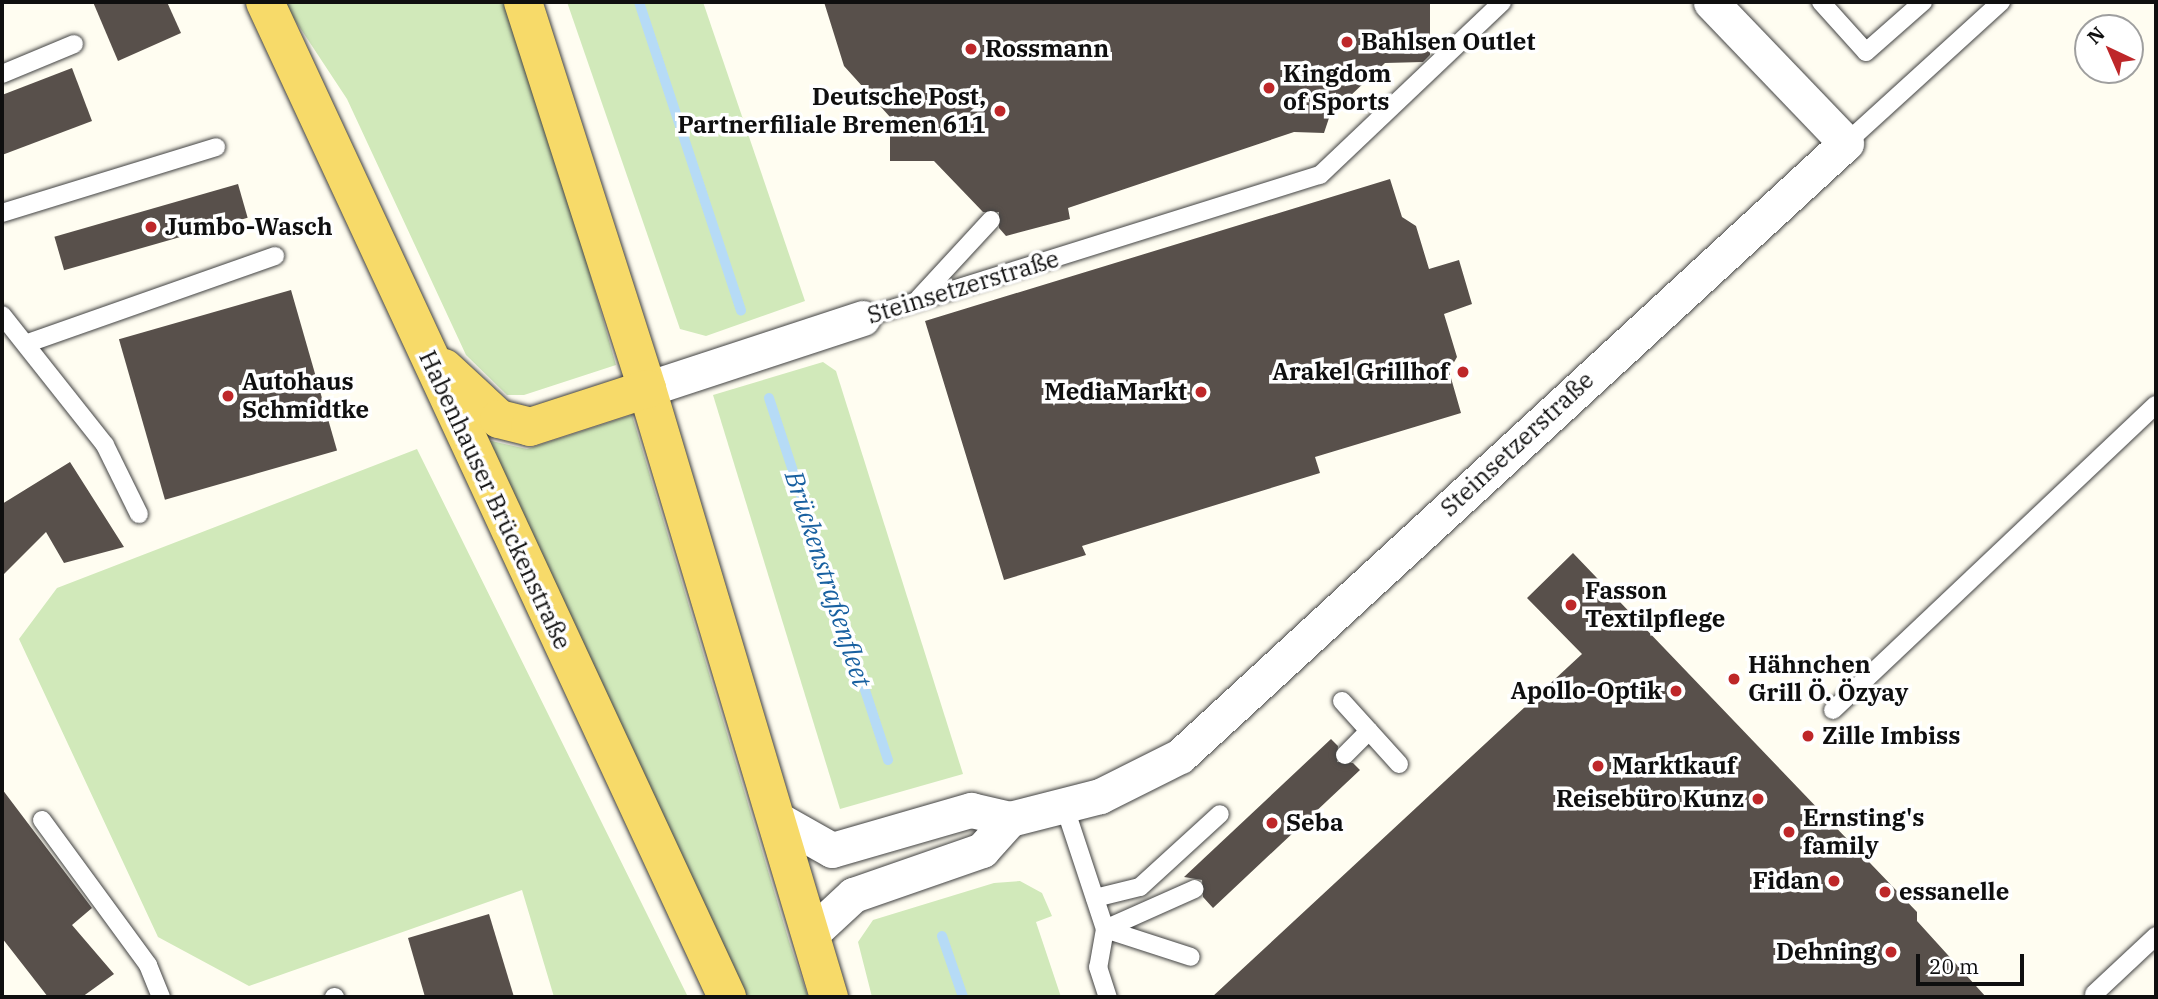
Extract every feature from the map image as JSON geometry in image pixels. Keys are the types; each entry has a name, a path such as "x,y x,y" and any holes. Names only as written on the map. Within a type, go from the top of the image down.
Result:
{"main road":[{"name":"Habenhauser Brückenstraße","path":"265,2 727,997"},
{"path":"523,2 647,389 829,997"},
{"path":"430,361 451,371 499,419 530,427 647,389"}],"street":[{"path":"1711,2 1846,143"},
{"name":"Steinsetzerstraße","path":"777,819 832,849 971,810 1010,819 1100,796 1180,756 1846,143"},
{"name":"Steinsetzerstraße","path":"647,389 863,318"},
{"path":"810,935 853,895 982,850 1010,819"}],"lane":[{"name":"Steinsetzerstraße","path":"863,318 1320,175 1502,2"},
{"path":"1821,2 1866,52 1923,2"},
{"path":"1846,143 2001,2"},
{"path":"2,74 74,44"},
{"path":"2,213 216,147"},
{"path":"917,301 991,220"},
{"path":"27,343 275,256"},
{"path":"2,315 27,343 105,445 139,514"},
{"path":"1833,710 2156,405"},
{"path":"1342,701 1399,764"},
{"path":"1345,755 1369,732"},
{"path":"1064,805 1105,929 1098,967 1108,997"},
{"path":"1095,898 1140,887 1220,814"},
{"path":"42,821 148,965 161,997"},
{"path":"1105,929 1195,889"},
{"path":"1105,929 1191,957"},
{"path":"2094,994 2156,936"}],"green space":[{"path":"283,2 503,2 567,193 616,365 524,395 507,395 466,355 347,99"},
{"path":"567,2 703,2 805,301 706,336 680,329"},
{"path":"823,362 836,371 963,774 840,809 713,395"},
{"path":"632,415 808,997 742,997 483,439 527,449"},
{"path":"417,449 688,997 554,997 522,890 249,986 158,937 19,639 57,588"},
{"path":"1020,881 1042,893 1052,916 1036,922 1061,997 872,997 858,942 873,920 994,883"}],"building":[{"path":"93,2 167,2 181,33 118,61"},
{"path":"824,2 1430,2 1430,55 1423,62 1385,63 1330,115 1324,133 1294,132 1068,208 1070,219 1006,236 999,228 999,212 983,212 934,161 890,161 890,117 844,66"},
{"path":"72,68 92,121 2,155 2,95"},
{"name":"MediaMarkt","path":"1390,179 1402,217 1416,226 1429,269 1459,260 1472,304 1444,314 1457,357 1449,371 1461,413 1315,457 1320,473 1082,546 1086,555 1004,580 925,321"},
{"name":"Jumbo-Wasch","path":"238,184 248,218 64,270 54,237"},
{"name":"Autohaus Schmidtke","path":"291,290 337,451 165,500 119,339"},
{"path":"70,462 124,547 64,563 46,532 2,576 2,504"},
{"name":"Marktkauf","path":"1573,553 1917,912 1917,921 1986,997 1212,997 1582,654 1527,598"},
{"name":"Seba","path":"1331,739 1338,746 1337,762 1353,763 1360,770 1213,908 1203,897 1202,880 1184,877"},
{"path":"2,789 92,908 72,925 114,974 82,997 48,997 2,938"},
{"path":"489,914 514,997 425,997 408,938"}],"waterway":[{"name":"Brückenstraßenfleet","path":"639,2 741,311"},
{"name":"Brückenstraßenfleet","path":"769,398 888,760"},
{"name":"Brückenstraßenfleet","path":"942,936 963,997"}],"place":[{"name":"Bahlsen Outlet","path":"1347,42"},
{"name":"Rossmann","path":"971,49"},
{"name":"Kingdom of Sports","path":"1269,88"},
{"name":"Deutsche Post, Partnerfiliale Bremen 611","path":"1000,111"},
{"name":"Jumbo-Wasch","path":"151,227"},
{"name":"Arakel Grillhof","path":"1463,372"},
{"name":"MediaMarkt","path":"1201,392"},
{"name":"Autohaus Schmidtke","path":"228,396"},
{"name":"Fasson Textilpflege","path":"1571,605"},
{"name":"Hähnchen Grill Ö. Özyay","path":"1734,679"},
{"name":"Apollo-Optik","path":"1676,691"},
{"name":"Zille Imbiss","path":"1808,736"},
{"name":"Marktkauf","path":"1598,766"},
{"name":"Reisebüro Kunz","path":"1758,799"},
{"name":"Seba","path":"1272,823"},
{"name":"Ernsting's family","path":"1789,832"},
{"name":"Fidan","path":"1834,881"},
{"name":"essanelle","path":"1885,892"},
{"name":"Dehning","path":"1891,952"}]}
